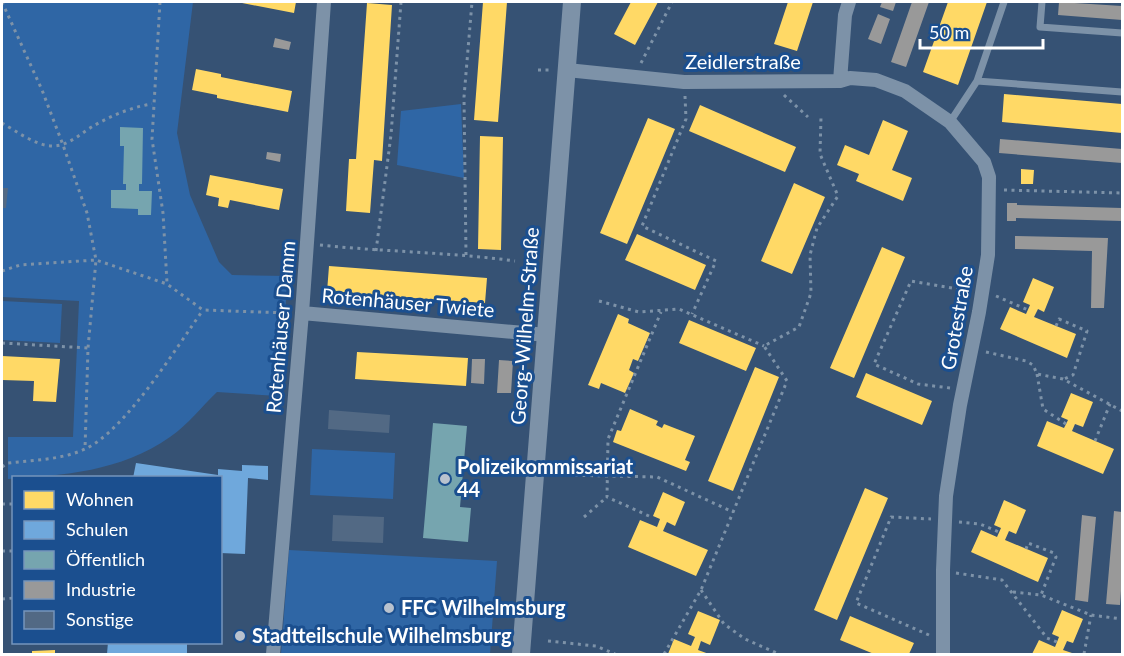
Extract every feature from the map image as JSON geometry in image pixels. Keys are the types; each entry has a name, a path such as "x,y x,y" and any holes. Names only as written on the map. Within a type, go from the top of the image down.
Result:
{"street":[{"name":"Rotenhäuser Damm","path":"273,654 302,314 324,2"},
{"name":"Georg-Wilhelm-Straße","path":"521,654 572,2"},
{"path":"840,81 845,15 849,2"},
{"name":"Zeidlerstraße","path":"567,70 684,82 840,81"},
{"name":"Grotestraße","path":"840,81 850,78 876,80 906,91 950,122 984,162 989,177 988,255 949,473 943,570 943,648"},
{"name":"Rotenhäuser Twiete","path":"302,314 547,335"}],"lane":[{"path":"950,122 977,81 1005,2"},
{"path":"1042,2 1040,27 1122,33"},
{"path":"977,81 1122,92"}],"path":[{"path":"2,2 42,90 63,145 87,213 96,260 88,348 85,449"},
{"path":"160,2 152,104 152,139 163,213 167,284"},
{"path":"376,251 391,135 400,2"},
{"path":"466,255 464,97 472,2"},
{"path":"636,78 643,57 672,2"},
{"path":"766,81 808,117"},
{"path":"684,82 686,119 642,226 717,261 693,314"},
{"path":"2,123 52,147 63,145 119,114 138,106 152,104"},
{"path":"764,346 799,327 812,293 810,255 817,228 838,196 820,154 821,117"},
{"path":"990,190 1122,193"},
{"path":"331,246 376,251 466,255 515,261"},
{"path":"2,271 20,265 96,260 167,284 202,310 302,314"},
{"path":"964,389 918,384 874,364 910,281 982,293 1028,310"},
{"path":"599,302 639,312 679,309 693,314 764,346 787,381 701,590 664,654"},
{"path":"2,467 8,463 59,458 85,449 106,436 145,392 202,310"},
{"path":"607,497 608,439 661,312"},
{"path":"1056,326 1059,319 1087,331 1073,375 1063,379"},
{"path":"2,343 88,348"},
{"path":"972,350 1026,361 1033,365 1037,374 1043,409 1066,424"},
{"path":"1037,374 1063,379 1122,411"},
{"path":"1095,441 1110,404"},
{"path":"560,475 657,477 734,512"},
{"path":"607,497 649,516"},
{"path":"584,517 607,497"},
{"path":"943,648 856,603 891,517 980,524 999,532"},
{"path":"1026,549 1028,543 1054,553 1056,557 1041,595"},
{"path":"943,570 1002,580 1047,638 1057,642"},
{"path":"701,590 724,624 745,639 779,654"},
{"path":"1012,592 1041,595 1091,615 1122,619"},
{"path":"1084,654 1091,615"},
{"path":"548,641 596,646 615,654"}],"shaded area":[{"path":"2,2 193,2 177,133 190,195 219,262 232,275 288,276 278,396 217,392 177,432 151,449 131,458 91,470 50,476 12,476 12,479 8,479 8,437 73,437 79,301 2,297"},
{"path":"461,104 464,178 397,165 401,111"},
{"path":"2,301 62,304 60,343 2,340"},
{"path":"312,449 395,453 393,499 310,495"},
{"name":"FFC Wilhelmsburg","path":"289,550 497,561 490,654 281,654"}],"building: Wohnen":[{"path":"237,2 296,2 294,13"},
{"path":"483,2 507,2 498,122 474,120"},
{"path":"631,2 658,2 635,45 614,34"},
{"path":"788,2 813,2 797,51 774,44"},
{"path":"948,2 987,2 958,85 923,72"},
{"path":"367,3 392,5 382,161 374,160 370,213 346,211 349,159 356,159"},
{"path":"196,69 221,74 221,77 292,91 288,112 217,98 217,95 192,90"},
{"path":"1004,94 1122,104 1122,133 1002,122"},
{"path":"700,105 796,147 785,172 689,131"},
{"path":"648,118 675,129 627,244 600,233"},
{"path":"883,120 908,131 892,170 912,178 903,201 856,181 859,174 837,165 845,145 869,155"},
{"path":"480,136 503,137 501,250 478,249"},
{"path":"1021,169 1034,170 1033,184 1021,184"},
{"path":"210,175 283,189 279,210 230,200 228,208 218,206 219,198 206,195"},
{"path":"794,183 825,197 792,274 761,261"},
{"path":"637,234 706,265 695,290 625,260"},
{"path":"882,247 905,257 854,378 830,368"},
{"path":"329,266 487,278 485,303 327,292"},
{"path":"1033,278 1054,287 1044,312 1038,309 1034,317 1076,334 1067,358 1000,329 1010,307 1026,314 1030,305 1023,302"},
{"path":"618,314 629,319 628,323 650,333 638,361 633,359 629,370 634,373 625,393 601,383 599,389 588,385"},
{"path":"689,320 756,348 746,371 679,343"},
{"path":"357,352 468,358 466,386 355,379"},
{"path":"2,356 60,359 56,402 33,401 34,381 2,380"},
{"path":"755,367 779,377 733,491 708,481"},
{"path":"866,373 932,401 922,425 856,397"},
{"path":"1071,393 1093,402 1083,427 1075,424 1072,431 1114,449 1103,474 1037,446 1047,421 1064,428 1068,420 1061,417"},
{"path":"630,409 658,421 656,425 662,428 664,424 695,436 685,460 690,462 686,471 613,442 617,430 621,431"},
{"path":"865,488 888,498 837,620 814,610"},
{"path":"663,492 685,502 675,526 667,522 663,531 708,550 696,576 628,547 640,520 657,527 660,519 653,516"},
{"path":"1004,500 1026,510 1016,534 1009,531 1005,540 1048,558 1038,582 971,552 981,530 997,537 1001,528 994,525"},
{"path":"1062,610 1083,619 1073,643 1067,641 1063,650 1075,654 1032,654 1039,640 1055,647 1059,637 1052,634"},
{"path":"698,611 720,620 710,645 701,641 698,650 709,654 668,654 674,639 691,646 695,637 688,634"},
{"path":"850,616 914,643 909,654 874,654 840,640"},
{"path":"55,650 55,654 32,654 32,651"}],"building: Schulen":[{"path":"136,463 218,475 218,469 242,471 242,465 268,466 268,480 248,478 245,554 222,553 222,476 133,476"},
{"path":"108,644 187,644 187,654 107,654"}],"building: Öffentlich":[{"path":"120,127 143,128 142,184 139,184 139,191 152,191 151,215 138,215 138,209 111,208 111,190 126,190 126,184 123,184 124,146 120,146"},
{"name":"Polizeikommissariat 44","path":"433,423 467,426 460,507 471,508 468,542 423,538"}],"building: Industrie":[{"path":"882,2 896,2 893,11 880,7"},
{"path":"912,2 929,2 906,67 891,62"},
{"path":"1059,2 1122,6 1122,20 1058,15"},
{"path":"878,14 890,19 881,44 868,39"},
{"path":"275,38 291,42 289,50 273,47"},
{"path":"1000,139 1122,149 1122,163 999,153"},
{"path":"267,152 281,154 280,162 266,159"},
{"path":"1007,203 1122,208 1122,221 1016,218 1016,221 1007,221"},
{"path":"1015,236 1108,238 1104,308 1091,308 1092,251 1015,249"},
{"path":"472,359 485,359 484,384 471,383"},
{"path":"499,360 513,361 511,393 497,393"},
{"path":"1114,511 1122,512 1120,605 1106,604"},
{"path":"1082,515 1096,517 1088,602 1075,600"}],"building: Sonstige":[{"path":"2,188 8,188 6,208 2,208"},
{"path":"329,410 390,415 389,433 328,429"},
{"path":"333,515 384,517 383,543 332,541"}],"place":[{"name":"Polizeikommissariat 44","path":"445,479"},
{"name":"FFC Wilhelmsburg","path":"389,608"},
{"name":"Stadtteilschule Wilhelmsburg","path":"240,636"}]}
